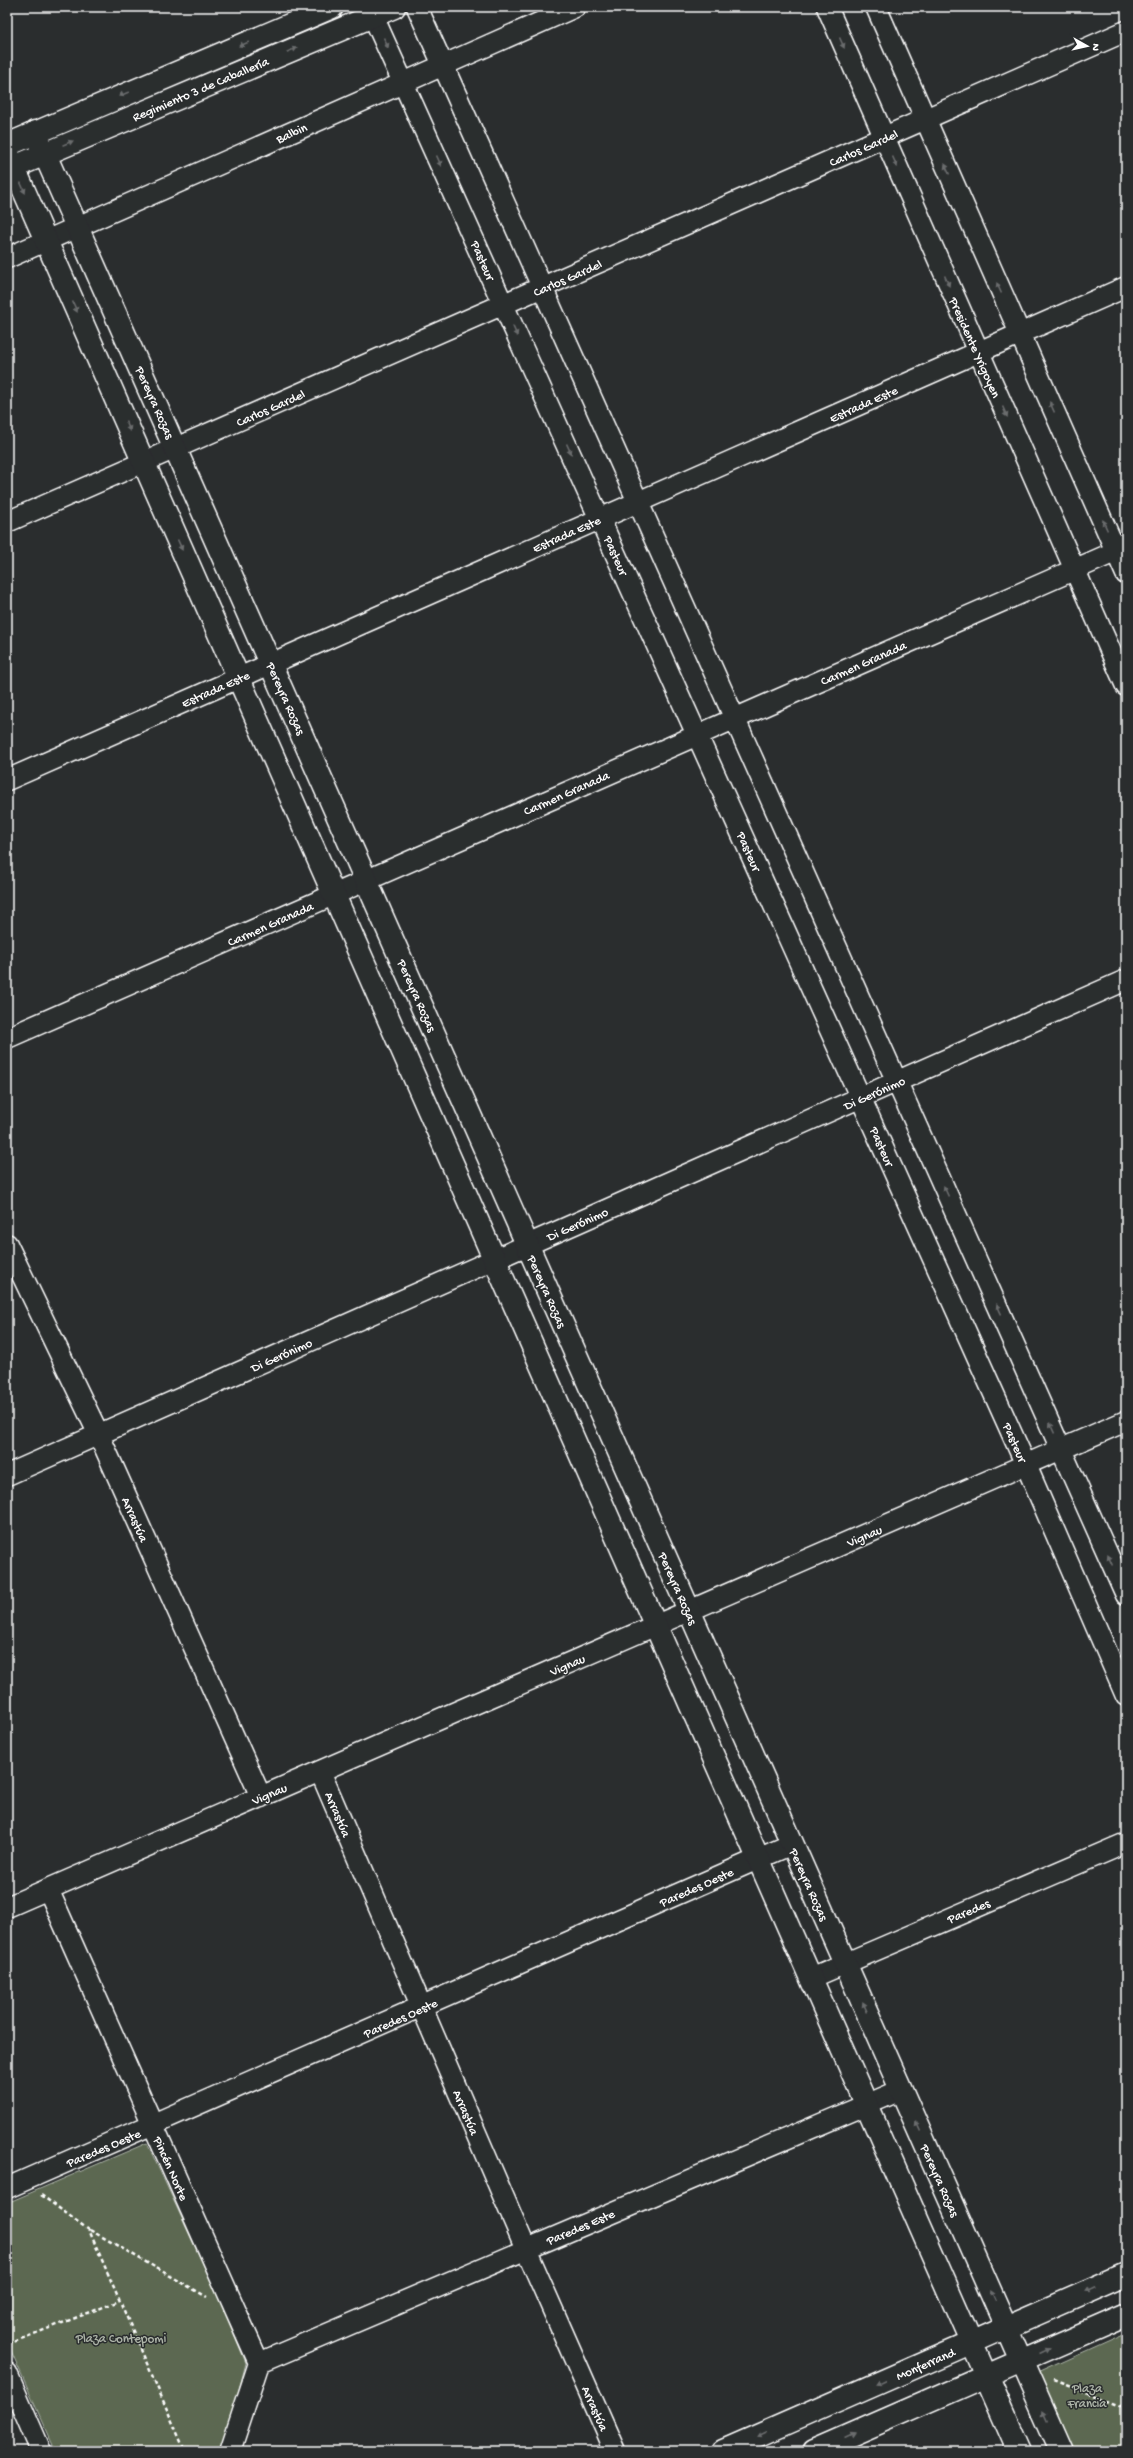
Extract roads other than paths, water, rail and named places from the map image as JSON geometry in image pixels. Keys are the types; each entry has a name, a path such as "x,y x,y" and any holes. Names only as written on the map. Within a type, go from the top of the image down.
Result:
{"street":[{"name":"Regimiento 3 de Caballería","path":"7,145 332,7"},
{"name":"Regimiento 3 de Caballería","path":"9,163 44,153 372,12 394,7"},
{"path":"417,7 1126,1595"},
{"name":"Balbin","path":"7,258 574,7"},
{"name":"Presidente Yrigoyen","path":"827,7 1126,686"},
{"path":"876,7 1020,334 1121,549 1126,574"},
{"name":"Pasteur","path":"372,12 1026,1465 1126,1696"},
{"name":"Carlos Gardel","path":"7,522 1126,32"},
{"name":"Pereyra Rozas","path":"35,132 78,226 1061,2451"},
{"path":"9,163 46,240 144,462 1019,2451"},
{"name":"Estrada Este","path":"7,780 1126,287"},
{"name":"Carmen Granada","path":"7,1038 1121,549"},
{"name":"Di Gerónimo","path":"7,1475 1126,980"},
{"name":"Arrastúa","path":"7,1244 99,1435 261,1797"},
{"name":"Vignau","path":"7,1907 1126,1421"},
{"name":"Arrastúa","path":"320,1771 526,2249 615,2451"},
{"name":"Paredes","path":"811,1978 1126,1843"},
{"name":"Paredes Oeste","path":"7,2188 153,2126 792,1844"},
{"name":"Pincén Norte","path":"48,1889 259,2363"},
{"name":"Paredes Este","path":"259,2363 901,2090"},
{"name":"Monferrand","path":"723,2451 1126,2275"},
{"path":"814,2451 1126,2315"},
{"path":"230,2451 259,2363"},
{"path":"7,2373 41,2451"}],"park label":[{"name":"Plaza Contepomi","path":"121,2337"},
{"name":"Plaza Francia","path":"1087,2394"}]}
